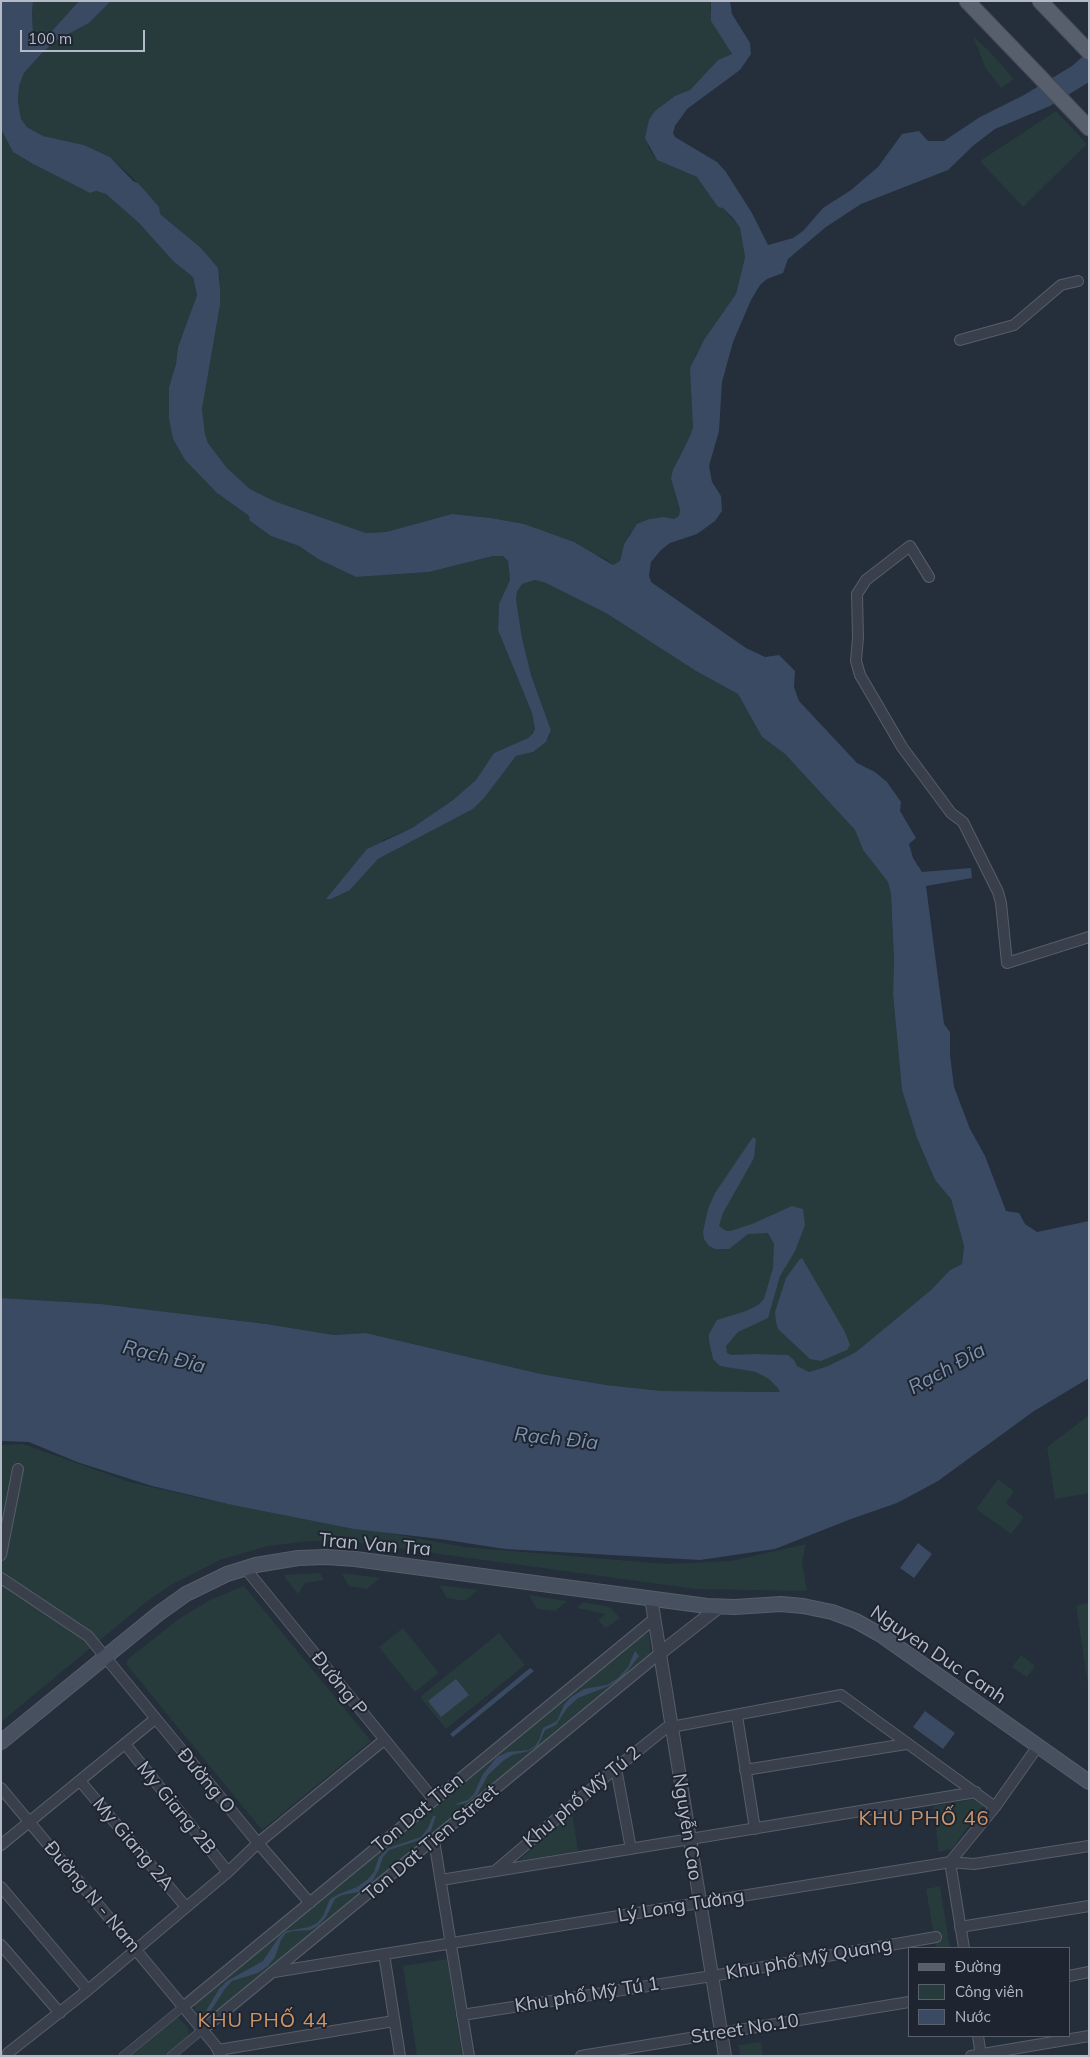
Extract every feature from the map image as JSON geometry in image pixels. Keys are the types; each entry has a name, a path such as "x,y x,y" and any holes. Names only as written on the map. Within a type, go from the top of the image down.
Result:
{"main road":[{"path":"967,1 1088,128"},
{"path":"1040,1 1089,52"},
{"name":"Tran Van Tra","path":"1,1742 176,1601 206,1584 245,1568 298,1558 340,1558 651,1598"},
{"name":"Nguyen Duc Canh","path":"651,1598 719,1607 792,1605 832,1612 856,1621 881,1635 1089,1782"}],"street":[{"path":"960,340 1014,325 1061,285 1078,281"},
{"path":"929,576 910,546 866,580 857,594 858,637 856,661 860,675 902,747 952,813 963,822 998,892 1001,903 1007,963 1089,937"},
{"path":"1,1556 18,1469"},
{"name":"Đường P","path":"245,1568 434,1800"},
{"name":"Đường O","path":"1,1578 88,1636 258,1843 310,1903"},
{"name":"Nguyễn Cao","path":"651,1598 725,2056"},
{"path":"659,1654 719,1607"},
{"name":"Ton Dat Tien","path":"183,2008 654,1619"},
{"name":"Ton Dat Tien Street","path":"202,2030 659,1654"},
{"path":"671,1727 841,1695 995,1807"},
{"path":"736,1716 754,1829"},
{"path":"1,1846 155,1719"},
{"name":"Khu phố Mỹ Tú 2","path":"495,1871 662,1730 671,1727"},
{"path":"6,2051 60,2013 88,1990 228,1872 258,1843 384,1740"},
{"name":"My Giang 2B","path":"124,1744 228,1872"},
{"path":"745,1770 906,1744"},
{"path":"964,1947 950,1862 995,1807 1038,1746"},
{"path":"616,1768 631,1849"},
{"name":"My Giang 2A","path":"80,1781 186,1907"},
{"name":"Đường N - Nam","path":"1,1788 202,2030"},
{"name":"Khu phố Mỹ Tú 2","path":"441,1880 976,1792"},
{"path":"434,1840 469,2056"},
{"name":"Lý Long Tường","path":"274,1972 950,1862 974,1864 1089,1846"},
{"path":"1,1887 88,1990"},
{"path":"960,1927 1089,1906"},
{"name":"Khu phố Mỹ Quang","path":"712,1976 936,1937"},
{"path":"1,1945 60,2013"},
{"path":"384,1954 400,2056"},
{"path":"1070,1976 1089,1972"},
{"name":"Khu phố Mỹ Tú 1","path":"462,2015 712,1976"},
{"name":"Street No.10","path":"580,2056 908,2002"},
{"path":"123,2056 183,2008"},
{"path":"171,2056 202,2030 219,2053 394,2021"},
{"path":"978,2037 978,2055 1089,2036"}],"green space":[{"path":"33,1 79,1 51,32 39,38 33,32"},
{"path":"111,1 711,1 710,10 732,54 718,60 690,90 648,147 657,160 697,177 740,228 745,256 736,294 695,356 693,427 678,459 673,485 680,511 679,516 674,519 664,517 649,519 630,533 624,544 620,561 613,565 606,559 524,524 452,514 386,532 366,533 274,501 250,489 227,468 208,443 205,434 202,409 220,305 220,277 200,247 160,214 138,183 110,157 84,145 43,136 27,127 21,119 18,101 19,86 24,73 55,41 89,23"},
{"path":"973,36 1014,79 1001,88 985,67"},
{"path":"1056,111 1087,144 1023,207 980,161"},
{"path":"1,129 13,152 90,193 96,191 106,194 139,223 173,261 193,277 197,295 178,347 176,364 169,386 169,419 173,439 185,460 217,493 249,515 271,536 299,546 318,559 356,577 429,572 493,556 503,556 508,561 510,580 499,604 498,630 532,713 535,729 528,738 494,753 476,780 453,800 412,828 383,840 350,890 378,859 473,809 485,797 516,756 533,752 546,742 551,730 531,675 522,638 516,599 517,592 522,584 535,580 546,583 606,613 696,671 738,694 762,737 785,754 855,830 863,850 888,882 891,894 894,960 893,994 902,1090 917,1138 935,1180 951,1199 964,1246 962,1264 950,1270 931,1290 856,1352 828,1366 809,1372 780,1392 662,1391 606,1385 541,1374 366,1333 334,1335 266,1324 101,1304 1,1298"},
{"path":"1089,1415 1089,1493 1055,1499 1047,1447"},
{"path":"23,1444 130,1482 208,1500 465,1547 666,1564 731,1561 806,1544 802,1562 807,1591 696,1589 352,1542 310,1541 268,1546 220,1560 171,1585 145,1603 1,1722 1,1445"},
{"path":"998,1479 1014,1491 1006,1503 1024,1517 1011,1534 976,1509"},
{"path":"320,1573 324,1580 305,1583 298,1594 283,1575"},
{"path":"341,1573 380,1578 367,1589 349,1586"},
{"path":"439,1585 478,1590 465,1601 447,1598"},
{"path":"244,1586 371,1741 262,1830 126,1664 128,1659 180,1618 210,1600"},
{"path":"529,1595 567,1601 555,1611 537,1609"},
{"path":"583,1602 610,1607 620,1618 606,1628 598,1621 605,1614 577,1608"},
{"path":"1089,1603 1089,1692 1076,1605"},
{"path":"403,1628 439,1673 415,1692 379,1647"},
{"path":"645,1632 649,1635 651,1655 207,2020 203,2019 195,2009 194,2003"},
{"path":"499,1633 525,1665 446,1729 420,1697"},
{"path":"1021,1655 1035,1666 1027,1677 1012,1667"},
{"path":"975,1799 984,1805 952,1849 939,1852 933,1806"},
{"path":"572,1812 578,1851 518,1861"},
{"path":"940,1886 950,1947 936,1947 926,1889"},
{"path":"447,1959 462,2056 417,2056 403,1966"},
{"path":"174,2017 179,2018 188,2028 189,2035 165,2056 127,2056"},
{"path":"761,2042 763,2056 740,2056 739,2045"}],"water":[{"name":"Rạch Đỉa","path":"1,1 33,1 33,32 39,38 51,32 79,1 111,1 89,23 55,41 24,73 19,86 18,101 21,119 27,127 43,136 84,145 110,157 133,181 138,183 159,207 160,214 200,247 218,268 220,305 202,409 208,443 227,468 250,489 274,501 366,533 386,532 452,514 491,518 524,524 574,542 613,565 620,561 624,544 637,524 649,519 664,517 674,519 679,516 680,510 671,478 693,427 690,368 704,340 736,294 745,257 740,228 733,218 723,208 718,207 697,177 657,160 645,138 649,120 655,111 675,96 690,90 718,60 732,54 711,21 711,1 730,1 732,14 750,43 751,54 740,70 687,109 675,126 673,133 675,137 717,162 726,172 752,213 768,245 793,238 803,231 823,208 851,190 878,167 902,134 919,131 928,141 944,141 980,117 1024,95 1072,66 1089,51 1089,82 1050,106 995,129 974,145 948,170 861,204 826,227 788,259 783,273 767,279 760,285 751,300 733,342 722,382 719,431 709,466 712,482 721,496 722,511 715,521 697,534 670,543 661,550 651,562 649,575 651,582 746,648 765,657 779,655 795,671 794,687 799,701 857,763 875,772 887,782 901,802 900,811 916,838 909,844 913,858 922,872 971,868 972,878 926,886 944,1024 950,1032 950,1055 954,1087 970,1129 985,1156 1006,1211 1019,1213 1025,1224 1037,1232 1089,1221 1089,1378 1034,1411 938,1481 897,1503 775,1549 700,1560 505,1549 354,1529 228,1504 152,1486 77,1462 29,1442 1,1441 1,1298 101,1304 266,1324 334,1335 366,1333 541,1374 606,1385 662,1391 780,1392 769,1379 756,1372 720,1366 713,1359 709,1341 709,1334 717,1320 746,1311 758,1305 764,1299 773,1268 774,1244 768,1233 748,1234 729,1249 715,1249 709,1246 704,1239 703,1232 708,1209 715,1193 753,1137 756,1139 754,1158 723,1213 719,1226 726,1231 730,1231 752,1224 792,1206 803,1209 805,1225 795,1251 780,1276 768,1318 738,1332 726,1346 727,1353 731,1355 788,1355 797,1366 809,1372 828,1366 856,1352 931,1290 950,1270 962,1264 964,1246 951,1199 935,1180 917,1138 902,1090 893,994 894,960 891,894 888,882 863,850 855,830 785,754 762,737 738,694 696,671 606,613 546,583 535,580 522,584 517,592 516,599 522,638 531,675 551,730 546,742 533,752 516,756 485,797 473,809 378,859 350,890 331,899 326,899 367,849 412,828 453,800 476,780 494,753 528,738 533,733 535,729 532,713 498,630 499,604 510,580 508,561 503,556 493,556 429,572 356,577 318,559 299,546 271,536 249,520 248,515 217,493 185,460 173,439 169,419 169,387 176,364 178,347 197,295 193,277 173,261 139,223 106,194 96,191 90,193 13,152 1,129"},
{"path":"802,1258 845,1332 850,1345 847,1350 821,1361 810,1359 778,1329 776,1322 775,1312 786,1278"},
{"path":"918,1543 932,1554 914,1578 900,1568"},
{"path":"635,1651 639,1656 622,1678 609,1686 578,1698 567,1708 556,1725 545,1730 538,1746 529,1751 512,1755 503,1761 488,1775 477,1795 467,1803 456,1805 468,1800 474,1794 483,1774 497,1757 508,1752 529,1750 535,1746 543,1728 557,1721 564,1705 570,1698 584,1689 607,1685 618,1678 628,1667"},
{"path":"530,1668 534,1671 453,1737 450,1734"},
{"path":"456,1679 469,1695 441,1717 428,1701"},
{"path":"925,1711 955,1733 943,1749 913,1727"},
{"path":"433,1816 436,1816 430,1833 426,1838 389,1850 383,1857 371,1884 359,1892 342,1895 335,1899 326,1917 318,1926 310,1930 286,1933 281,1940 275,1957 268,1966 258,1973 232,1981 212,2009 208,2013 206,2011 219,1989 227,1981 263,1961 279,1937 286,1931 309,1927 317,1923 323,1916 330,1899 357,1887 367,1880 374,1872 379,1857 388,1848 421,1837 428,1828"}],"district":[{"name":"KHU PHỐ 46","path":"924,1819"},
{"name":"KHU PHỐ 44","path":"263,2021"}]}
